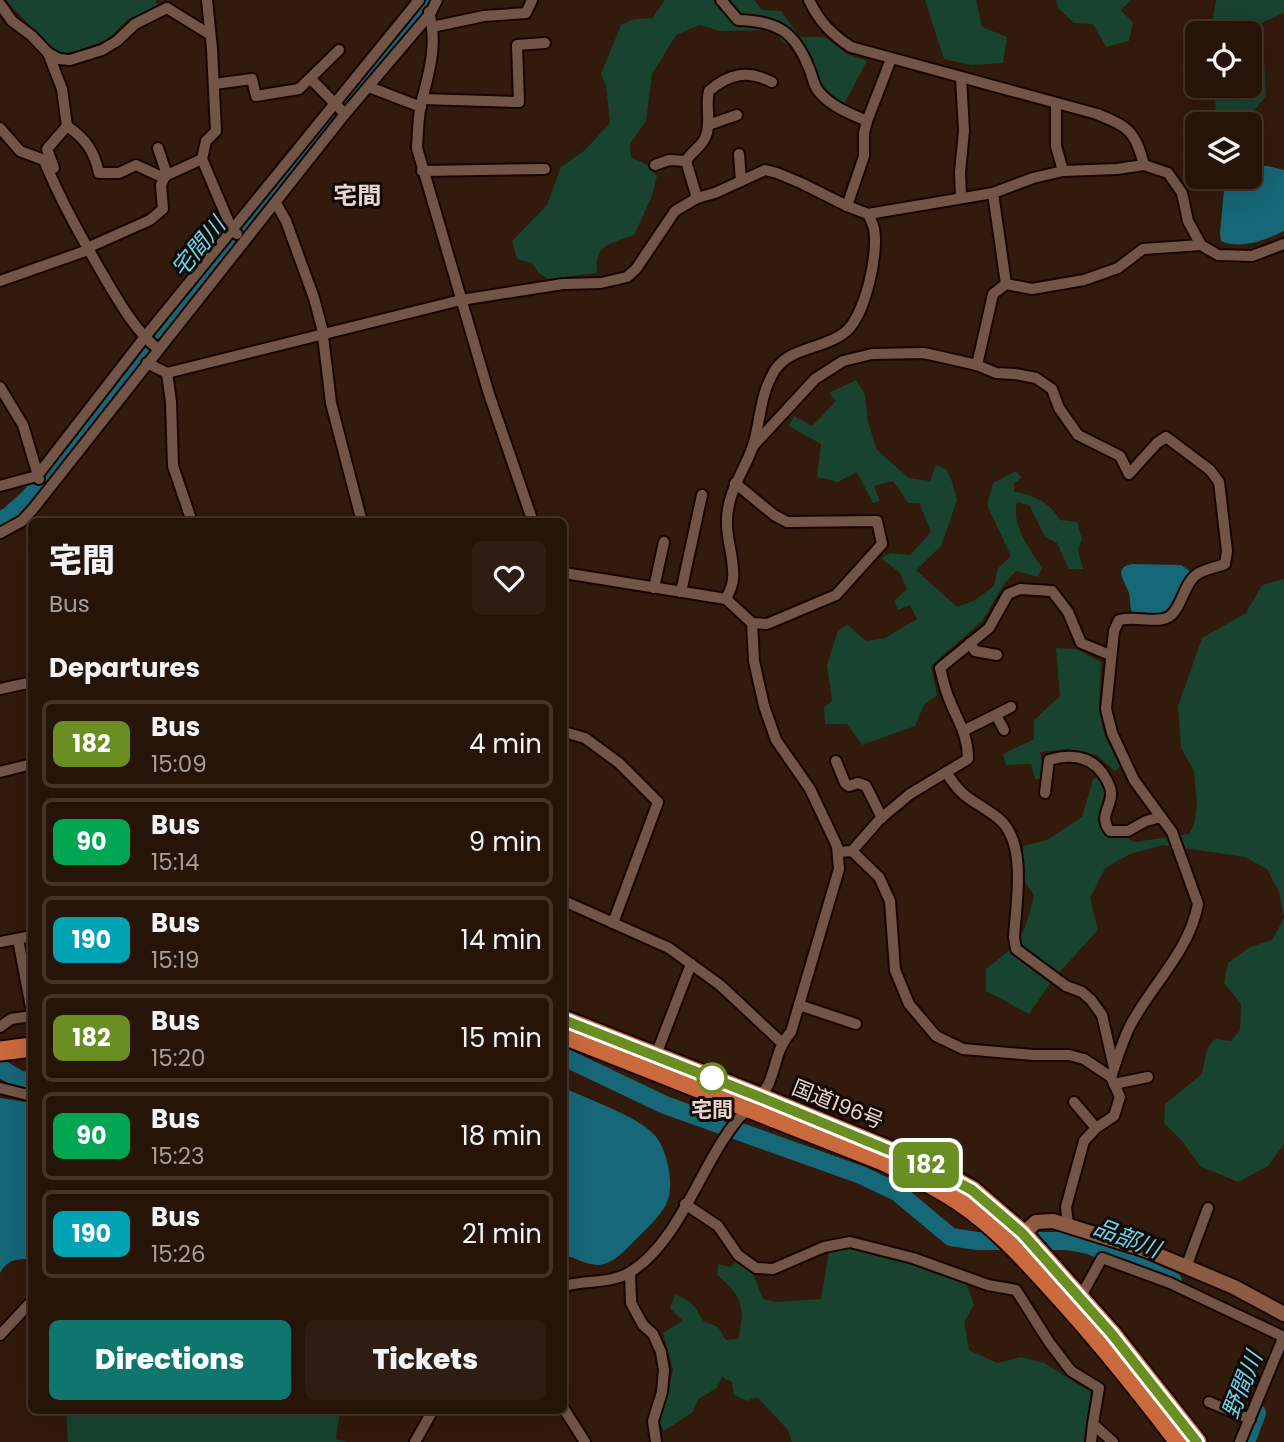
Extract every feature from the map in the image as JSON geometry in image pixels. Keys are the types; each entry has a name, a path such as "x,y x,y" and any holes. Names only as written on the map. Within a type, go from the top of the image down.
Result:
{"highway":[{"name":"国道196号","path":"567,1021 653,1063"},
{"name":"国道196号","path":"567,1036 653,1063 930,1167 972,1190 1080,1298 1197,1442"},
{"path":"2,1040 28,1044"},
{"name":"国道196号","path":"755,1102 925,1180 961,1202 996,1231 1022,1241 1180,1442"}],"street":[{"path":"207,0 216,131 206,141 202,159 238,235"},
{"path":"0,533 22,521 33,509 42,482 339,109 422,0 430,14 433,55 421,103 417,148 489,394 532,518"},
{"path":"0,485 42,482 147,363 150,343 238,235 276,203 339,109 369,87 430,14 437,0"},
{"path":"432,27 452,25 484,16 526,12 532,0"},
{"path":"721,0 738,20 763,21 782,29 804,59 814,86 820,94 843,110 867,121"},
{"path":"809,0 817,16 833,35 851,47 1097,114 1120,124 1137,139 1144,165"},
{"path":"0,4 12,21 48,53 60,60 70,60 102,50 117,41 135,24 168,4 209,34"},
{"path":"369,87 421,103 519,102 517,45 545,43"},
{"path":"214,83 252,79 256,96 299,89 339,50"},
{"path":"48,53 62,89 66,126 47,149 58,179 55,187"},
{"path":"847,206 864,156 867,121 891,59"},
{"path":"686,161 706,136 709,91 724,79 736,74 749,74 772,82"},
{"path":"961,78 964,131 960,172 961,198"},
{"path":"311,79 339,109"},
{"path":"1056,103 1056,146 1063,171"},
{"path":"708,125 737,115"},
{"path":"66,126 92,149 99,173 119,173 136,165 165,177"},
{"path":"0,128 20,151 44,160 55,187 88,249 128,317 150,343"},
{"path":"158,148 165,177"},
{"path":"739,154 741,181"},
{"path":"0,281 88,249 150,220 163,209 161,185 165,177 202,159"},
{"path":"655,164 669,160 686,161"},
{"path":"686,161 697,198"},
{"path":"147,363 167,373 461,300 563,284 601,283 627,276 636,269 676,211 697,198 765,170 868,214 993,192 1063,171 1144,165 1168,173 1182,193 1188,221 1200,245"},
{"path":"422,171 545,170"},
{"path":"993,192 1006,284"},
{"path":"276,203 286,221 314,298 323,335 331,403 361,518"},
{"path":"726,599 733,579 726,523 728,500 753,446 760,407 776,369 790,355 831,341 846,332 858,315 871,276 874,249 874,230 868,214"},
{"path":"977,365 993,293 1006,284 1032,289 1084,280 1118,268 1143,249 1200,245 1218,255 1236,257 1252,256 1284,244"},
{"path":"753,446 815,379 843,361 872,355 925,352 977,365 996,373 1036,378 1052,389 1059,408 1078,435 1121,456 1129,474 1157,443 1166,437 1210,470 1219,482 1227,551 1224,564 1198,573 1189,582 1173,613 1164,620 1132,617 1119,620 1114,631 1107,709 1112,733 1135,780 1172,832 1198,904 1196,916 1178,956 1130,1027 1113,1076"},
{"path":"167,373 171,402 173,466 191,518"},
{"path":"0,387 23,425 42,482"},
{"path":"567,574 726,599 752,623 767,624 836,595 883,544 877,521 787,522 735,483"},
{"path":"681,592 702,495"},
{"path":"33,509 35,518"},
{"path":"654,588 664,542"},
{"path":"838,852 852,851 882,818 910,793 968,759 963,731 940,668 989,628 1008,594 1020,589 1039,588 1052,591 1061,601 1081,643 1110,655"},
{"path":"567,1286 630,1273 661,1245 734,1126 768,1086 781,1042 791,1032 839,869 837,846 810,789 776,740 764,706 754,661 752,623"},
{"path":"970,643 975,651 997,655"},
{"path":"0,689 28,683"},
{"path":"963,731 1011,707"},
{"path":"996,715 1004,730"},
{"path":"567,733 585,738 620,763 658,802 613,923"},
{"path":"1045,793 1049,760 1080,758 1093,762 1106,778 1111,796 1106,808 1105,825 1110,831 1128,831 1146,821 1161,817"},
{"path":"836,761 845,783 849,786 858,783 866,786 882,818"},
{"path":"0,772 28,765"},
{"path":"946,772 964,797 1006,825 1013,840 1017,865 1014,937 1016,949 1066,986 1082,992 1102,1015 1113,1076 1120,1097 1114,1116 1096,1128 1084,1141 1066,1207 1068,1225"},
{"path":"852,851 879,877 890,901 895,970 909,1004 936,1036 963,1049 1069,1055 1084,1059 1113,1076 1148,1077"},
{"path":"567,902 669,947 720,985 781,1042"},
{"path":"0,942 28,937"},
{"path":"18,939 28,993"},
{"path":"653,1063 691,964"},
{"path":"799,1004 856,1024"},
{"path":"2,1040 11,1019 28,1016"},
{"path":"0,1088 28,1095"},
{"path":"1074,1102 1096,1128"},
{"path":"685,1204 718,1226 738,1255 755,1268 773,1269 824,1247 850,1242 913,1258 988,1284 1016,1290 1071,1371 1099,1388 1091,1442"},
{"path":"1186,1267 1208,1208"},
{"path":"1022,1241 1037,1222 1044,1220 1068,1225 1146,1250 1234,1287 1284,1314"},
{"path":"1080,1298 1102,1258 1170,1283 1284,1336 1240,1442"},
{"path":"630,1273 631,1303 643,1325 653,1335 661,1352 664,1370 662,1392 653,1421 656,1442"},
{"path":"0,1335 28,1305"},
{"path":"1209,1402 1250,1419"},
{"path":"415,1442 431,1414"},
{"path":"567,1414 584,1442"},
{"path":"1093,1424 1113,1442"}],"green space":[{"path":"6,0 156,0 158,7 128,19 107,40 57,55"},
{"path":"665,0 754,0 762,10 781,11 800,37 825,37 847,54 867,61 844,104 818,81 802,49 783,43 774,30 720,31 700,25 676,35 652,74 646,121 630,144 631,157 647,165 657,176 652,196 634,235 611,243 601,250 597,273 548,279 539,273 532,263 517,259 512,241 547,205 561,167 585,150 610,123 606,85 601,74 621,25 634,19 652,18"},
{"path":"925,0 976,0 982,27 1007,37 1003,63 971,65 944,59"},
{"path":"1056,0 1131,0 1121,10 1133,23 1129,41 1106,47 1093,24 1074,23 1059,9"},
{"path":"1216,0 1284,0 1284,13 1262,23 1212,21"},
{"path":"1262,56 1266,96 1253,112 1216,112 1215,98 1262,98"},
{"path":"856,380 865,395 868,422 877,450 909,478 930,481 936,465 946,469 952,482 957,500 941,546 916,570 957,607 975,600 994,586 998,568 1011,556 987,505 993,483 1016,471 1022,477 1014,484 1014,492 1040,500 1051,508 1060,520 1077,522 1082,539 1078,550 1083,569 1069,569 1057,543 1045,537 1029,505 1017,502 1019,528 1042,568 1038,577 1016,571 1004,584 982,621 931,666 937,695 924,705 915,726 862,745 847,724 825,724 824,707 832,701 827,665 838,630 848,625 866,641 885,638 917,619 910,605 898,610 894,601 907,589 900,573 881,558 890,553 910,555 931,532 919,503 908,503 893,481 874,486 880,501 873,503 857,472 838,482 817,477 821,444 789,426 794,416 812,426 836,401 829,393"},
{"path":"1284,579 1284,916 1279,892 1267,869 1245,857 1163,845 1130,854 1105,868 1090,898 1098,930 1053,979 1029,1014 986,991 986,969 1014,945 1024,931 1031,910 1034,895 1022,878 1023,846 1047,840 1082,817 1093,779 1104,776 1114,829 1134,842 1189,834 1194,825 1197,805 1194,771 1181,748 1178,706 1202,638 1246,613 1262,585"},
{"path":"1056,648 1077,649 1101,662 1099,710 1105,737 1121,766 1115,771 1097,755 1067,749 1040,752 1045,779 1035,779 1031,764 1006,765 1003,754 1034,739 1034,720 1060,696"},
{"path":"1284,918 1284,1144 1268,1166 1238,1182 1200,1166 1183,1142 1164,1123 1165,1104 1202,1074 1207,1049 1215,1039 1231,1041 1240,1030 1241,1004 1224,983 1228,963 1250,947 1272,940"},
{"path":"849,1248 899,1260 967,1285 974,1305 964,1322 969,1350 997,1363 1021,1357 1044,1363 1091,1392 1086,1425 1091,1442 792,1442 788,1430 757,1397 747,1401 734,1395 732,1382 722,1377 717,1388 698,1399 693,1412 664,1431 658,1420 673,1370 663,1333 683,1321 670,1308 675,1295 689,1301 703,1321 718,1327 726,1340 738,1339 742,1318 740,1302 732,1289 717,1275 718,1264 730,1267 737,1261 753,1274 763,1299 776,1302 821,1299 829,1252"},
{"path":"66,1414 340,1414 336,1439 348,1442 68,1442"}],"water":[{"path":"1262,166 1284,170 1284,231 1245,244 1221,241 1224,190 1262,189"},
{"path":"1181,565 1190,571 1167,611 1161,614 1132,612 1129,593 1121,572 1126,566"},
{"path":"567,1089 640,1123 650,1131 661,1144 670,1180 669,1198 652,1224 612,1260 599,1265 567,1256"},
{"path":"0,1098 28,1102 28,1259 13,1261 0,1273"}],"waterway":[{"name":"宅間川","path":"0,520 9,516 31,496 144,349 285,182 428,0"},
{"name":"品部川","path":"567,1058 665,1105 861,1175 897,1192 951,1237 977,1241 1066,1241 1089,1245 1173,1281"},
{"name":"品部川","path":"0,1068 20,1080 28,1081"},
{"name":"野間川","path":"1246,1442 1257,1413"}],"bus line":[{"name":"182","path":"567,1021 930,1167 972,1190 1022,1233 1111,1333 1197,1442"}],"place":[{"name":"宅間","path":"712,1078"}],"district":[{"name":"宅間","path":"357,195"}]}
